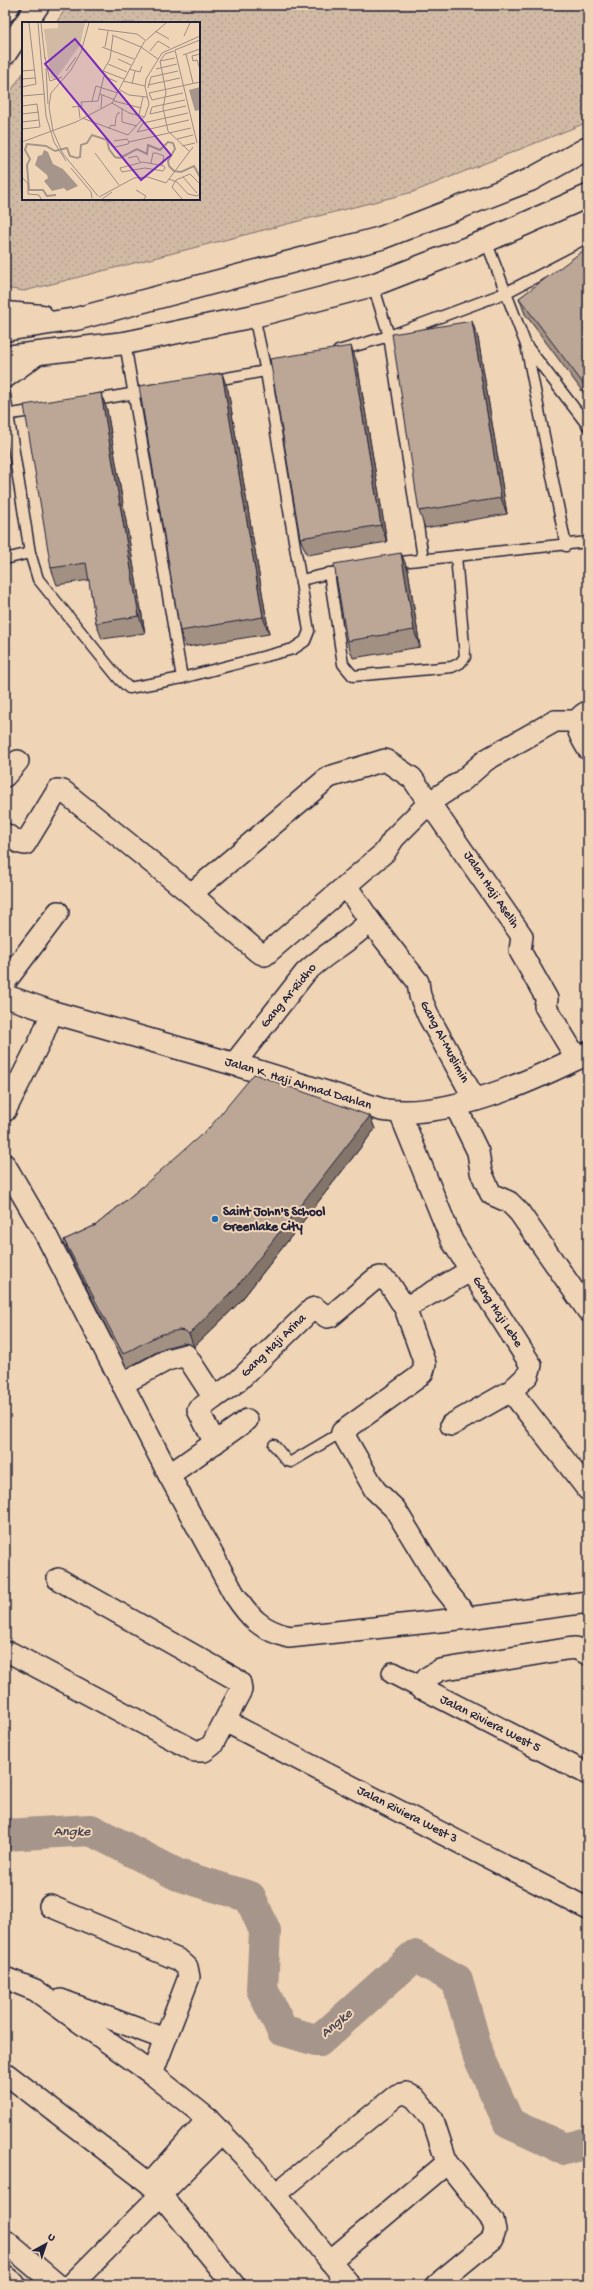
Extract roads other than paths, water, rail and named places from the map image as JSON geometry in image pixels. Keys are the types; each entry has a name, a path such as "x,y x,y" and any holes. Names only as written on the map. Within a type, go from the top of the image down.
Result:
{"main road":[{"path":"5,11 9,5"},
{"path":"27,22 38,5"},
{"path":"5,54 22,28"},
{"path":"5,330 76,319 381,238 530,180 588,148"},
{"path":"5,357 35,355 125,343 254,316 373,285 486,241 588,196"},
{"path":"5,313 76,319"},
{"path":"5,377 35,355"},
{"name":"Jalan K. Haji Ahmad Dahlan","path":"5,996 52,1012 234,1064 383,1110 400,1113 465,1103 582,1056"},
{"path":"5,2241 57,2285"},
{"path":"5,2277 15,2285"}],"street":[{"path":"583,716 577,727 580,736 588,749"},
{"path":"5,834 25,844 58,790 63,791 191,894 258,952 265,955 347,887 385,852 394,838 430,802 462,780 486,760 555,721 583,716"},
{"name":"Jalan Haji Aselih","path":"191,894 330,777 385,760 412,778 522,936 520,951 547,999 545,1006 582,1056"},
{"name":"Gang Al-Muslimin","path":"347,887 370,921 418,982 420,996 465,1103 478,1152 481,1172 491,1194 509,1202 519,1212 588,1311"},
{"path":"5,982 58,912"},
{"name":"Gang Ar-Ridho","path":"234,1064 305,972 318,960 356,936 370,921"},
{"path":"5,1111 42,1037 52,1012"},
{"name":"Gang Haji Lebe","path":"400,1113 452,1241 531,1365 528,1375 511,1391 451,1425"},
{"path":"5,1165 46,1235 169,1475 238,1600 259,1624 274,1633 289,1637 468,1618 588,1602"},
{"path":"468,1618 440,1583 395,1509 374,1490 342,1432 417,1378 423,1372 425,1364 405,1308 470,1271"},
{"name":"Gang Haji Arina","path":"214,1398 238,1381 312,1309 315,1308 327,1317 331,1316 375,1279 380,1277 389,1283 405,1308"},
{"path":"122,1384 167,1360 186,1355 214,1398 198,1410 215,1444"},
{"path":"511,1391 585,1479"},
{"path":"169,1475 247,1420"},
{"path":"11,1653 195,1751 204,1751 212,1746 241,1690 240,1683 234,1678 58,1579"},
{"path":"420,1688 428,1677 440,1670 566,1648 575,1648 585,1652"},
{"name":"Jalan Riviera West 5","path":"393,1673 588,1774"},
{"name":"Jalan Riviera West 3","path":"225,1721 588,1909"},
{"path":"50,1906 179,1960 187,1967 189,1977 152,2074"},
{"path":"5,1978 165,2039"},
{"path":"35,1990 152,2074 215,2126 276,2194 350,2285"},
{"path":"5,2073 155,2189 234,2285"},
{"path":"276,2194 397,2095 406,2093 415,2098 433,2120 447,2163 493,2221 496,2230 492,2239 436,2285"},
{"path":"71,2285 155,2189 215,2126"},
{"path":"330,2261 447,2163"}],"lane":[{"path":"486,241 526,345 566,546"},
{"path":"327,354 388,336 506,293 588,250"},
{"path":"373,285 388,336 423,558"},
{"path":"5,395 30,554 38,579 120,680 129,688 182,678 293,649 305,641 309,631 266,372 254,316"},
{"path":"125,343 182,678"},
{"path":"526,345 588,426"},
{"path":"196,383 266,372 282,367"},
{"path":"80,403 166,388"},
{"path":"7,415 48,408"},
{"path":"384,564 423,558 566,546 588,542"},
{"path":"5,559 30,554"},
{"path":"329,573 343,664 353,676 452,667 460,663 465,656 456,556"},
{"path":"301,580 329,573 345,571"},
{"path":"274,1445 287,1460 292,1462 342,1432"}],"waterway":[{"name":"Angke","path":"5,1835 91,1830 178,1875 250,1897 265,1931 262,1989 282,2030 319,2041 414,1956 457,1980 479,2057 509,2123 565,2149 588,2143"}],"place":[{"name":"Saint John's School Greenlake City","path":"215,1219"}]}
